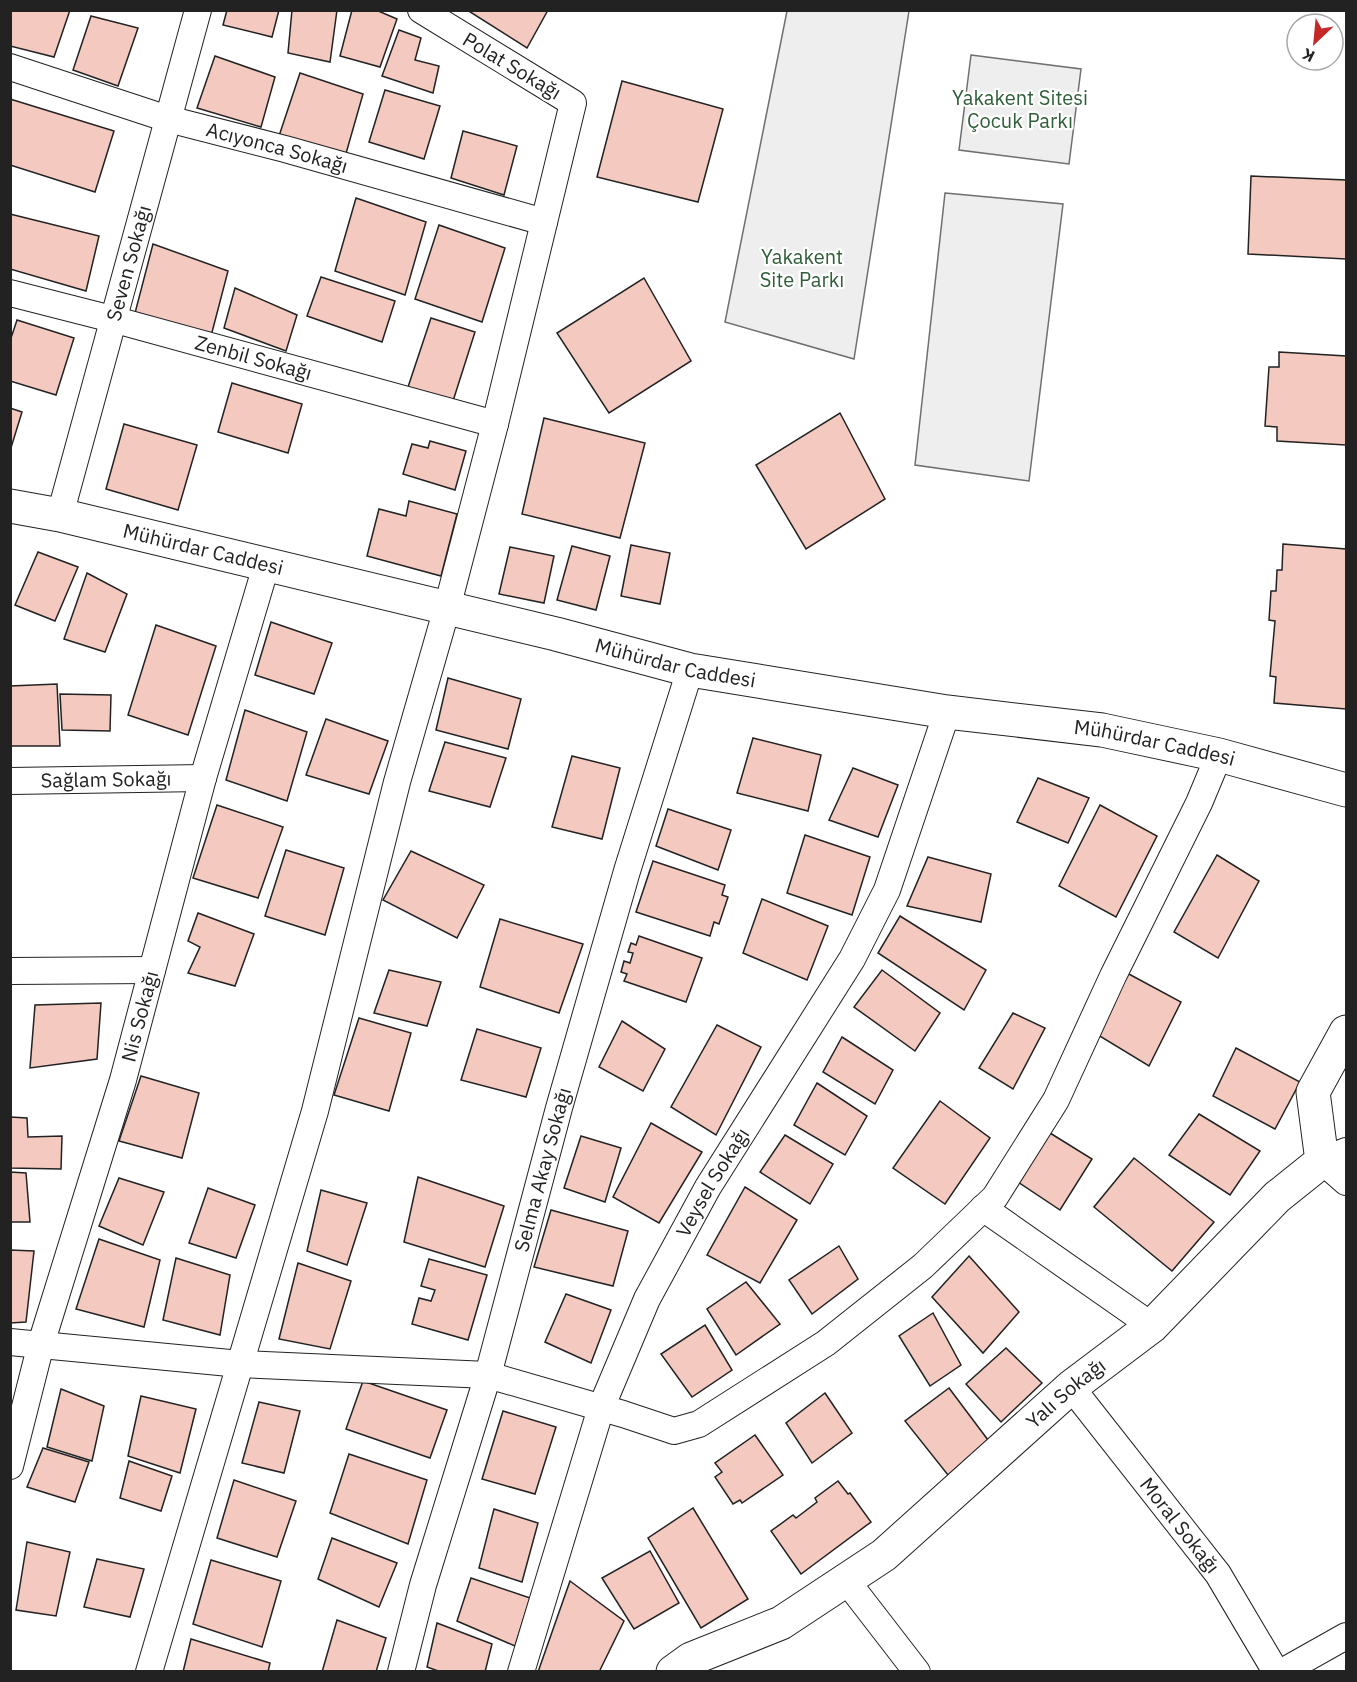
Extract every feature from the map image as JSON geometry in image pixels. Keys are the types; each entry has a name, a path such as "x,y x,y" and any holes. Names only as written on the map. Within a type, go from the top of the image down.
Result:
{"street":[{"name":"Seven Sokağı","path":"60,515 198,10"},
{"name":"Polat Sokağı","path":"421,10 573,103 544,222"},
{"name":"Acıyonca Sokağı","path":"10,67 168,119 285,149 544,222"},
{"path":"149,1671 315,1111 397,782 447,608 495,424 544,222"},
{"name":"Zenbil Sokağı","path":"10,293 495,424"},
{"name":"Mühürdar Caddesi","path":"10,506 60,515 447,608 690,670 946,712 1102,730 1220,755 1347,790"},
{"name":"Nis Sokağı","path":"10,1466 41,1344 123,1080 203,778 266,566"},
{"name":"Selma Akay Sokağı","path":"401,1671 423,1585 488,1375 559,1108 627,871 690,670"},
{"name":"Veysel Sokağı","path":"521,1671 602,1408 646,1299 708,1186 852,960 887,890 946,712"},
{"path":"10,1342 240,1364 488,1375 674,1431 699,1424 826,1343 923,1266 995,1197 1056,1100 1220,755"},
{"name":"Sağlam Sokağı","path":"10,781 203,778"},
{"path":"10,971 152,970"},
{"name":"Yalı Sokağı","path":"673,1671 691,1659 781,1623 884,1555 1071,1388 1152,1326 1277,1197 1338,1165 1313,1092 1347,1032"},
{"path":"983,1208 1152,1326"},
{"name":"Moral Sokağı","path":"1071,1388 1218,1574 1276,1671"},
{"path":"846,1581 917,1671"},
{"path":"1282,1671 1343,1644"}],"green space":[{"name":"Yakakent Site Parkı","path":"787,11 909,11 854,359 725,322"},
{"name":"Yakakent Sitesi Çocuk Parkı","path":"971,55 1081,69 1069,164 959,150"},
{"path":"945,193 1063,204 1029,481 915,465"}],"building":[{"path":"10,10 70,10 54,57 10,46"},
{"path":"227,10 279,10 272,37 223,25"},
{"path":"292,10 337,10 330,62 288,53"},
{"path":"352,10 376,10 397,19 380,67 340,56"},
{"path":"467,10 548,10 527,48"},
{"path":"91,16 138,28 118,86 73,70"},
{"path":"399,30 421,38 415,60 439,66 433,93 382,76"},
{"path":"215,56 275,77 261,127 197,108"},
{"path":"300,73 363,94 345,157 279,136"},
{"path":"622,81 723,109 698,202 597,177"},
{"path":"385,90 440,106 424,159 369,142"},
{"path":"10,99 114,131 95,192 10,165"},
{"path":"463,131 517,146 504,195 451,178"},
{"path":"1251,176 1346,180 1346,259 1248,254"},
{"path":"356,198 426,222 405,295 335,271"},
{"path":"10,214 99,236 86,291 10,269"},
{"path":"439,225 505,248 482,322 415,299"},
{"path":"153,244 228,271 210,340 135,313"},
{"path":"321,277 395,301 382,342 307,316"},
{"path":"644,278 691,361 609,413 557,333"},
{"path":"235,288 297,315 286,351 224,328"},
{"path":"431,318 475,332 453,401 408,387"},
{"path":"17,320 74,338 56,395 10,381 10,341"},
{"path":"1279,352 1346,356 1346,445 1277,441 1277,427 1265,426 1269,367 1279,367"},
{"path":"232,383 302,404 288,453 218,432"},
{"path":"10,408 22,412 10,451"},
{"path":"840,413 885,499 806,549 756,465"},
{"path":"544,418 645,443 620,538 522,514"},
{"path":"124,424 197,445 178,510 106,489"},
{"path":"430,441 466,451 455,490 403,474 412,444 428,448"},
{"path":"409,501 457,514 441,576 367,556 379,509 406,516"},
{"path":"1283,544 1346,549 1346,709 1274,703 1276,677 1270,676 1275,621 1269,620 1271,591 1276,591 1277,570 1282,570"},
{"path":"631,545 670,553 660,604 621,596"},
{"path":"572,546 610,556 596,610 557,600"},
{"path":"510,547 554,556 544,603 499,594"},
{"path":"38,552 78,567 55,621 15,605"},
{"path":"87,573 127,594 105,652 64,639"},
{"path":"271,622 332,643 314,694 255,675"},
{"path":"156,625 216,646 188,735 128,715"},
{"path":"448,678 521,699 508,749 436,730"},
{"path":"57,684 60,746 10,746 10,686"},
{"path":"60,694 111,695 110,731 62,730"},
{"path":"245,710 307,732 287,801 226,780"},
{"path":"326,719 388,741 369,794 306,775"},
{"path":"753,738 821,755 808,811 737,793"},
{"path":"445,742 506,758 490,807 429,791"},
{"path":"572,756 620,768 602,839 552,827"},
{"path":"853,768 898,785 878,837 829,820"},
{"path":"1038,778 1089,798 1068,843 1017,822"},
{"path":"217,805 283,827 258,898 193,878"},
{"path":"1100,805 1157,836 1116,917 1059,886"},
{"path":"668,809 731,830 718,870 656,846"},
{"path":"805,835 870,857 852,915 787,893"},
{"path":"286,850 344,868 325,935 265,916"},
{"path":"411,851 484,885 457,938 383,900"},
{"path":"1217,855 1259,881 1218,958 1174,932"},
{"path":"928,857 991,874 981,922 907,906"},
{"path":"653,861 725,885 722,895 728,897 719,924 714,922 710,936 636,912"},
{"path":"762,899 828,926 807,980 743,953"},
{"path":"198,913 254,934 235,986 188,973 200,947 188,941"},
{"path":"900,916 986,970 964,1010 878,953"},
{"path":"500,919 583,944 559,1013 480,987"},
{"path":"639,936 702,958 686,1002 624,981 627,974 621,972 624,961 630,963 633,953 628,952 631,943 636,945"},
{"path":"389,970 441,982 427,1026 374,1013"},
{"path":"882,970 940,1013 915,1051 854,1007"},
{"path":"1127,973 1181,1002 1149,1066 1098,1035"},
{"path":"101,1003 97,1059 30,1068 35,1005"},
{"path":"1013,1013 1045,1028 1013,1089 979,1068"},
{"path":"359,1018 411,1033 389,1111 334,1095"},
{"path":"622,1021 665,1049 643,1091 599,1067"},
{"path":"717,1025 761,1047 716,1135 671,1107"},
{"path":"477,1029 541,1048 526,1097 461,1080"},
{"path":"842,1037 893,1070 875,1104 823,1072"},
{"path":"1236,1048 1300,1082 1275,1129 1213,1096"},
{"path":"141,1076 199,1093 182,1158 119,1141"},
{"path":"817,1083 867,1116 845,1155 794,1125"},
{"path":"940,1101 990,1138 945,1204 893,1168"},
{"path":"1199,1114 1260,1151 1230,1195 1169,1155"},
{"path":"10,1117 27,1118 28,1137 62,1136 61,1169 10,1168"},
{"path":"651,1123 702,1152 659,1223 613,1197"},
{"path":"1050,1133 1092,1159 1060,1210 1018,1182"},
{"path":"785,1135 833,1164 810,1204 760,1172"},
{"path":"581,1136 621,1148 605,1202 564,1188"},
{"path":"1134,1158 1214,1222 1172,1271 1094,1207"},
{"path":"10,1172 26,1173 30,1222 10,1222"},
{"path":"418,1177 504,1206 485,1267 404,1242"},
{"path":"119,1178 164,1192 143,1245 99,1226"},
{"path":"745,1187 797,1220 760,1283 707,1255"},
{"path":"208,1188 255,1205 236,1258 189,1243"},
{"path":"321,1190 367,1203 347,1265 307,1251"},
{"path":"551,1210 628,1231 613,1286 534,1267"},
{"path":"99,1239 160,1260 144,1327 76,1309"},
{"path":"839,1246 858,1279 812,1314 789,1280"},
{"path":"10,1250 34,1251 26,1322 10,1323"},
{"path":"969,1256 1019,1312 983,1353 932,1297"},
{"path":"176,1258 230,1275 220,1335 163,1320"},
{"path":"429,1259 487,1275 468,1340 412,1324 419,1298 431,1301 435,1290 421,1286"},
{"path":"298,1263 351,1281 330,1349 279,1339"},
{"path":"746,1282 780,1324 736,1355 707,1309"},
{"path":"566,1294 611,1310 591,1363 545,1342"},
{"path":"933,1313 961,1365 930,1386 899,1336"},
{"path":"705,1325 732,1370 692,1397 661,1354"},
{"path":"1006,1348 1042,1383 1001,1422 966,1384"},
{"path":"363,1381 447,1410 430,1458 346,1429"},
{"path":"949,1388 988,1440 948,1475 905,1421"},
{"path":"61,1389 104,1406 92,1461 47,1447"},
{"path":"825,1393 852,1433 812,1463 786,1423"},
{"path":"141,1396 196,1409 180,1473 128,1456"},
{"path":"259,1402 300,1411 284,1473 242,1463"},
{"path":"503,1411 556,1427 535,1494 482,1479"},
{"path":"755,1435 783,1475 742,1503 740,1500 733,1504 715,1477 722,1472 715,1463"},
{"path":"43,1448 89,1462 75,1502 27,1487"},
{"path":"349,1454 427,1480 408,1544 330,1513"},
{"path":"129,1461 172,1476 161,1511 120,1498"},
{"path":"234,1480 296,1501 277,1557 217,1538"},
{"path":"838,1481 848,1494 850,1493 871,1522 801,1574 771,1531 793,1515 796,1518 817,1502 815,1498"},
{"path":"693,1508 748,1599 701,1628 648,1538"},
{"path":"494,1509 538,1523 522,1582 479,1568"},
{"path":"332,1538 397,1563 379,1607 318,1579"},
{"path":"27,1542 70,1552 56,1616 16,1610"},
{"path":"650,1551 679,1603 634,1629 602,1578"},
{"path":"97,1559 144,1569 130,1617 84,1607"},
{"path":"211,1560 281,1581 262,1647 193,1624"},
{"path":"471,1578 530,1598 515,1646 457,1621"},
{"path":"570,1581 624,1621 599,1672 538,1672"},
{"path":"337,1620 386,1638 376,1672 322,1672"},
{"path":"437,1623 492,1644 485,1672 441,1672 427,1667"},
{"path":"191,1639 270,1663 268,1672 183,1672"}]}
